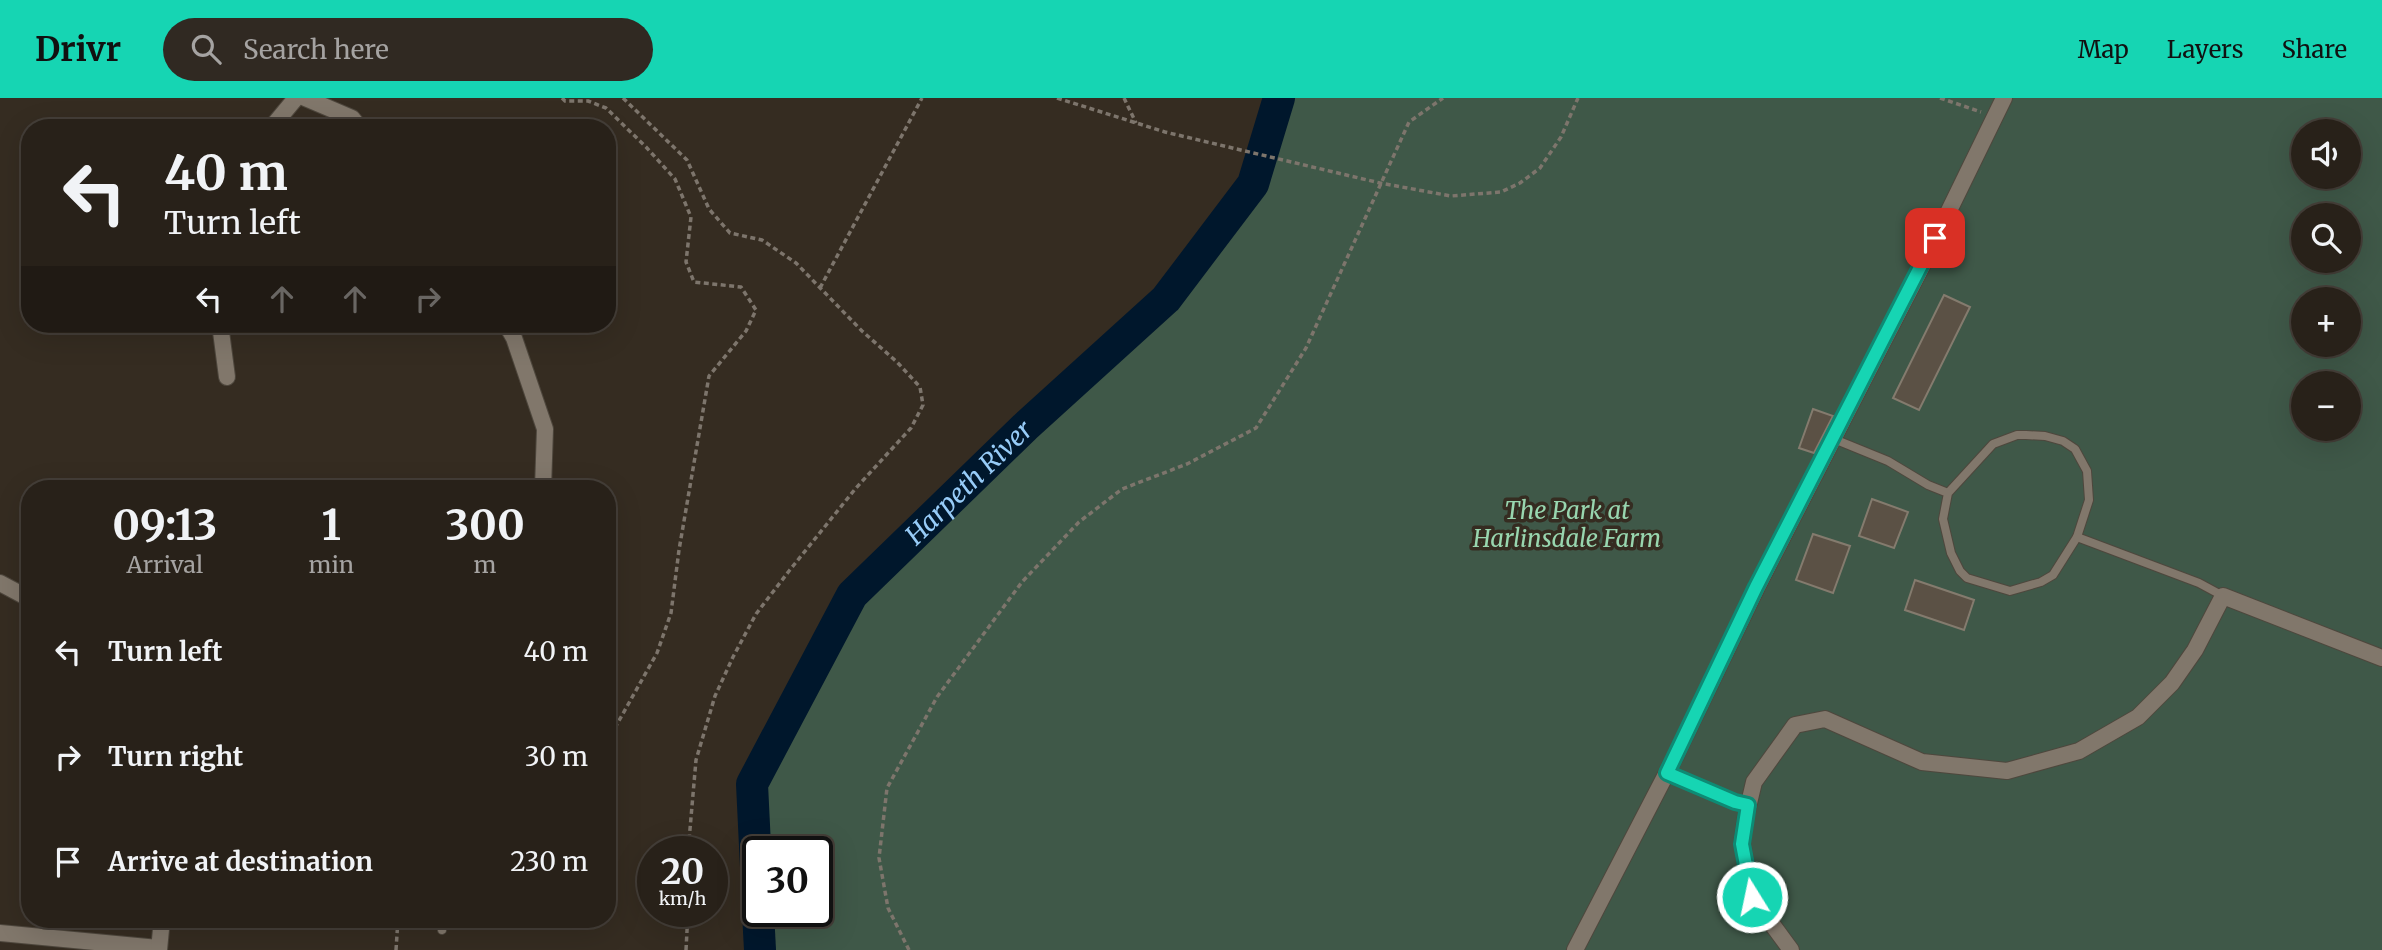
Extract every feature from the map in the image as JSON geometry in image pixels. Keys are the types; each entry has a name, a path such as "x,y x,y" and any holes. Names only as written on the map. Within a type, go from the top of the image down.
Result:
{"street":[{"path":"278,119 296,98"},
{"path":"305,98 353,119"},
{"path":"1574,950 1667,773 1756,587 2004,98"},
{"path":"221,333 227,377"},
{"path":"511,333 545,429 543,480"},
{"path":"0,583 21,594"},
{"path":"1791,950 1752,897 1742,844 1754,782 1795,725 1825,719 1922,762 2007,771 2079,751 2138,717 2172,683 2195,650 2223,596 2382,658"},
{"path":"0,933 158,949 161,928"}],"lane":[{"path":"2017,435 2026,435 2063,441 2075,449 2087,471 2089,500 2077,537 2053,575 2041,582 2010,591 1967,578 1960,571 1951,553 1943,519 1948,493 1993,444 2017,435"},
{"path":"1833,439 1888,461 1928,485 1948,493"},
{"path":"2077,537 2199,583 2223,596"},
{"path":"1667,773 1748,805"}],"path":[{"path":"562,98 588,101 606,108 646,147 675,179 691,217 686,262 694,282 741,287 755,310 746,331 709,376 671,613 657,653 616,726"},
{"path":"622,98 687,160 709,209 730,233 762,240 796,263 920,387 923,405 911,428 856,488 756,614 715,696 696,760 689,836"},
{"path":"820,288 922,98"},
{"path":"1057,98 1165,132 1380,183 1451,196 1501,192 1520,183 1540,168 1561,138 1578,98"},
{"path":"1124,98 1136,123"},
{"path":"909,950 888,908 879,858 887,788 937,697 1022,582 1079,522 1122,489 1187,464 1256,428 1306,348 1409,122 1443,98"},
{"path":"1940,98 1994,116"},
{"path":"686,950 687,927"},
{"path":"396,950 397,928"}],"green space":[{"name":"The Park at Harlinsdale Farm","path":"1279,98 2382,98 2382,950 760,950 759,927 833,927 833,836 755,836 752,784 852,595 1025,427 1166,299 1253,184"}],"building":[{"path":"1944,295 1970,307 1919,410 1893,398"},
{"path":"1813,409 1833,416 1814,453 1799,448"},
{"path":"1872,499 1908,512 1894,548 1859,536"},
{"path":"1813,534 1850,546 1833,593 1796,580"},
{"path":"1915,580 1974,600 1964,630 1905,610"}],"waterway":[{"name":"Harpeth River","path":"755,836 752,784 852,595 1025,427 1166,299 1253,184 1279,98"},
{"name":"Harpeth River","path":"759,927 760,950"}],"route":[{"path":"1752,897 1742,844 1748,805 1667,773 1756,587 1935,238"}]}
